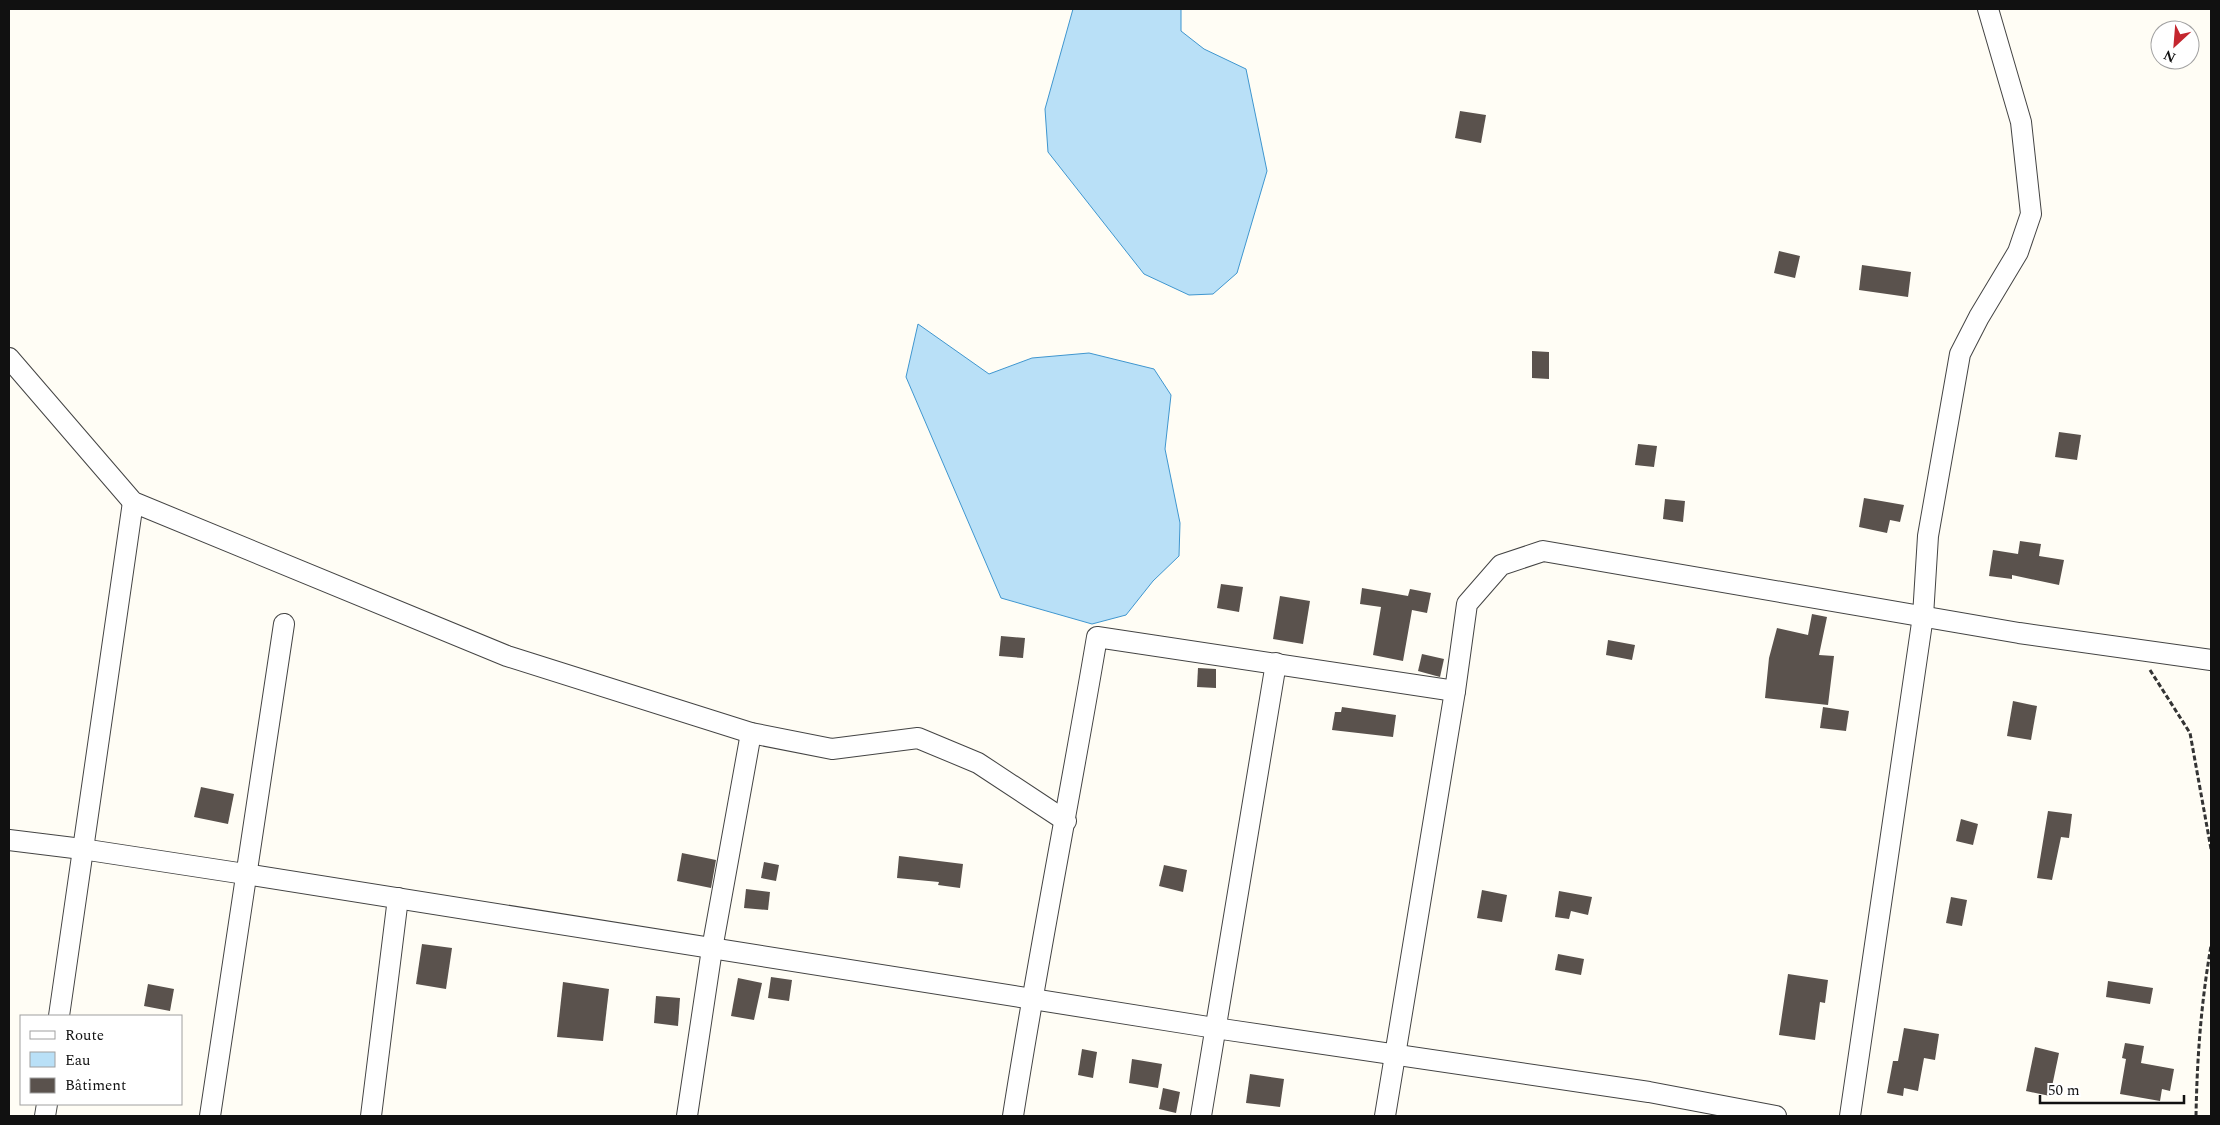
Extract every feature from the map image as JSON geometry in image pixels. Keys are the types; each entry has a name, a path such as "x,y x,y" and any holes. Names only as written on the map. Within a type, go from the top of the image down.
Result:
{"street":[{"path":"1850,1116 1923,616 1928,536 1960,354 1979,317 2018,252 2031,214 2021,122 1988,9"},
{"path":"9,358 133,502 507,656 751,733 832,749 918,738 978,764 1066,821"},
{"path":"59,1015 133,502"},
{"path":"1385,1116 1393,1054 1455,691 1467,604 1501,565 1543,551 1923,616 2211,660"},
{"path":"210,1116 284,624"},
{"path":"1013,1116 1031,1000 1066,821 1097,637 1455,691"},
{"path":"1202,1116 1276,664"},
{"path":"687,1116 712,949 751,733"},
{"path":"9,840 82,849 245,874 1031,1000 1649,1092 1776,1116"},
{"path":"371,1116 398,898"}],"path":[{"path":"2137,650 2190,733 2211,849"},
{"path":"2205,812 2211,809"},
{"path":"2196,1116 2197,1059 2202,993 2211,946"}],"water":[{"path":"1073,9 1181,9 1181,31 1204,49 1246,69 1267,171 1237,273 1213,294 1189,295 1144,274 1048,152 1045,109"},
{"path":"918,324 989,374 1032,358 1089,353 1154,369 1171,395 1165,449 1180,523 1179,556 1153,581 1126,615 1092,624 1001,598 906,377"}],"building":[{"path":"1460,111 1486,115 1481,143 1455,138"},
{"path":"1779,251 1800,256 1795,278 1774,273"},
{"path":"1862,265 1911,272 1908,297 1859,290"},
{"path":"1532,351 1549,352 1549,379 1532,378"},
{"path":"2059,432 2081,435 2077,460 2055,457"},
{"path":"1638,444 1657,446 1654,467 1635,465"},
{"path":"1864,498 1904,505 1900,522 1890,520 1887,533 1859,527"},
{"path":"1665,499 1685,501 1683,522 1663,519"},
{"path":"2020,541 2041,544 2039,556 2064,560 2059,585 2012,575 2012,579 1989,576 1993,550 2018,554"},
{"path":"1221,584 1243,587 1239,612 1217,608"},
{"path":"1362,588 1408,596 1410,589 1431,593 1427,613 1412,610 1403,661 1373,655 1381,607 1360,604"},
{"path":"1280,596 1310,601 1303,644 1273,639"},
{"path":"1812,614 1827,617 1819,655 1834,656 1828,705 1765,698 1769,658 1777,628 1808,635"},
{"path":"1001,636 1025,638 1023,658 999,656"},
{"path":"1608,640 1635,645 1632,660 1606,655"},
{"path":"1422,654 1444,659 1440,677 1418,671"},
{"path":"1198,668 1216,669 1216,688 1197,687"},
{"path":"2013,701 2037,706 2031,740 2007,736"},
{"path":"1342,707 1396,715 1393,737 1332,730 1335,712 1341,712"},
{"path":"1823,707 1849,711 1846,731 1820,728"},
{"path":"201,787 234,794 228,824 194,817"},
{"path":"2048,811 2072,814 2069,838 2061,837 2052,880 2037,878"},
{"path":"1961,819 1978,824 1973,845 1956,841"},
{"path":"682,853 716,860 711,888 677,881"},
{"path":"899,856 963,864 960,888 938,885 939,882 897,878"},
{"path":"764,862 779,865 776,881 761,878"},
{"path":"1164,865 1187,870 1183,892 1159,886"},
{"path":"746,889 770,892 768,910 744,908"},
{"path":"1482,890 1507,895 1502,922 1477,918"},
{"path":"1559,891 1592,897 1588,915 1571,911 1569,919 1555,917"},
{"path":"1951,897 1967,900 1962,926 1946,923"},
{"path":"422,944 452,948 446,989 416,984"},
{"path":"1558,954 1584,959 1581,975 1555,970"},
{"path":"1788,974 1828,980 1825,1003 1820,1002 1815,1040 1779,1035"},
{"path":"771,977 792,980 789,1001 768,998"},
{"path":"738,978 762,983 754,1020 731,1016"},
{"path":"2108,981 2153,988 2150,1004 2106,997"},
{"path":"563,982 609,989 603,1041 557,1037"},
{"path":"148,984 174,989 170,1011 144,1006"},
{"path":"656,996 680,998 678,1026 654,1023"},
{"path":"1904,1028 1939,1034 1935,1060 1924,1058 1918,1091 1904,1088 1903,1096 1887,1093 1893,1061 1898,1061"},
{"path":"2125,1043 2144,1046 2141,1063 2174,1069 2170,1091 2162,1089 2160,1101 2120,1094 2126,1059 2122,1058"},
{"path":"2035,1047 2059,1053 2050,1096 2026,1091"},
{"path":"1082,1049 1097,1052 1093,1078 1078,1075"},
{"path":"1132,1059 1162,1064 1158,1088 1129,1083"},
{"path":"1250,1074 1284,1079 1280,1107 1246,1103"},
{"path":"1163,1088 1180,1092 1176,1113 1159,1109"}]}
